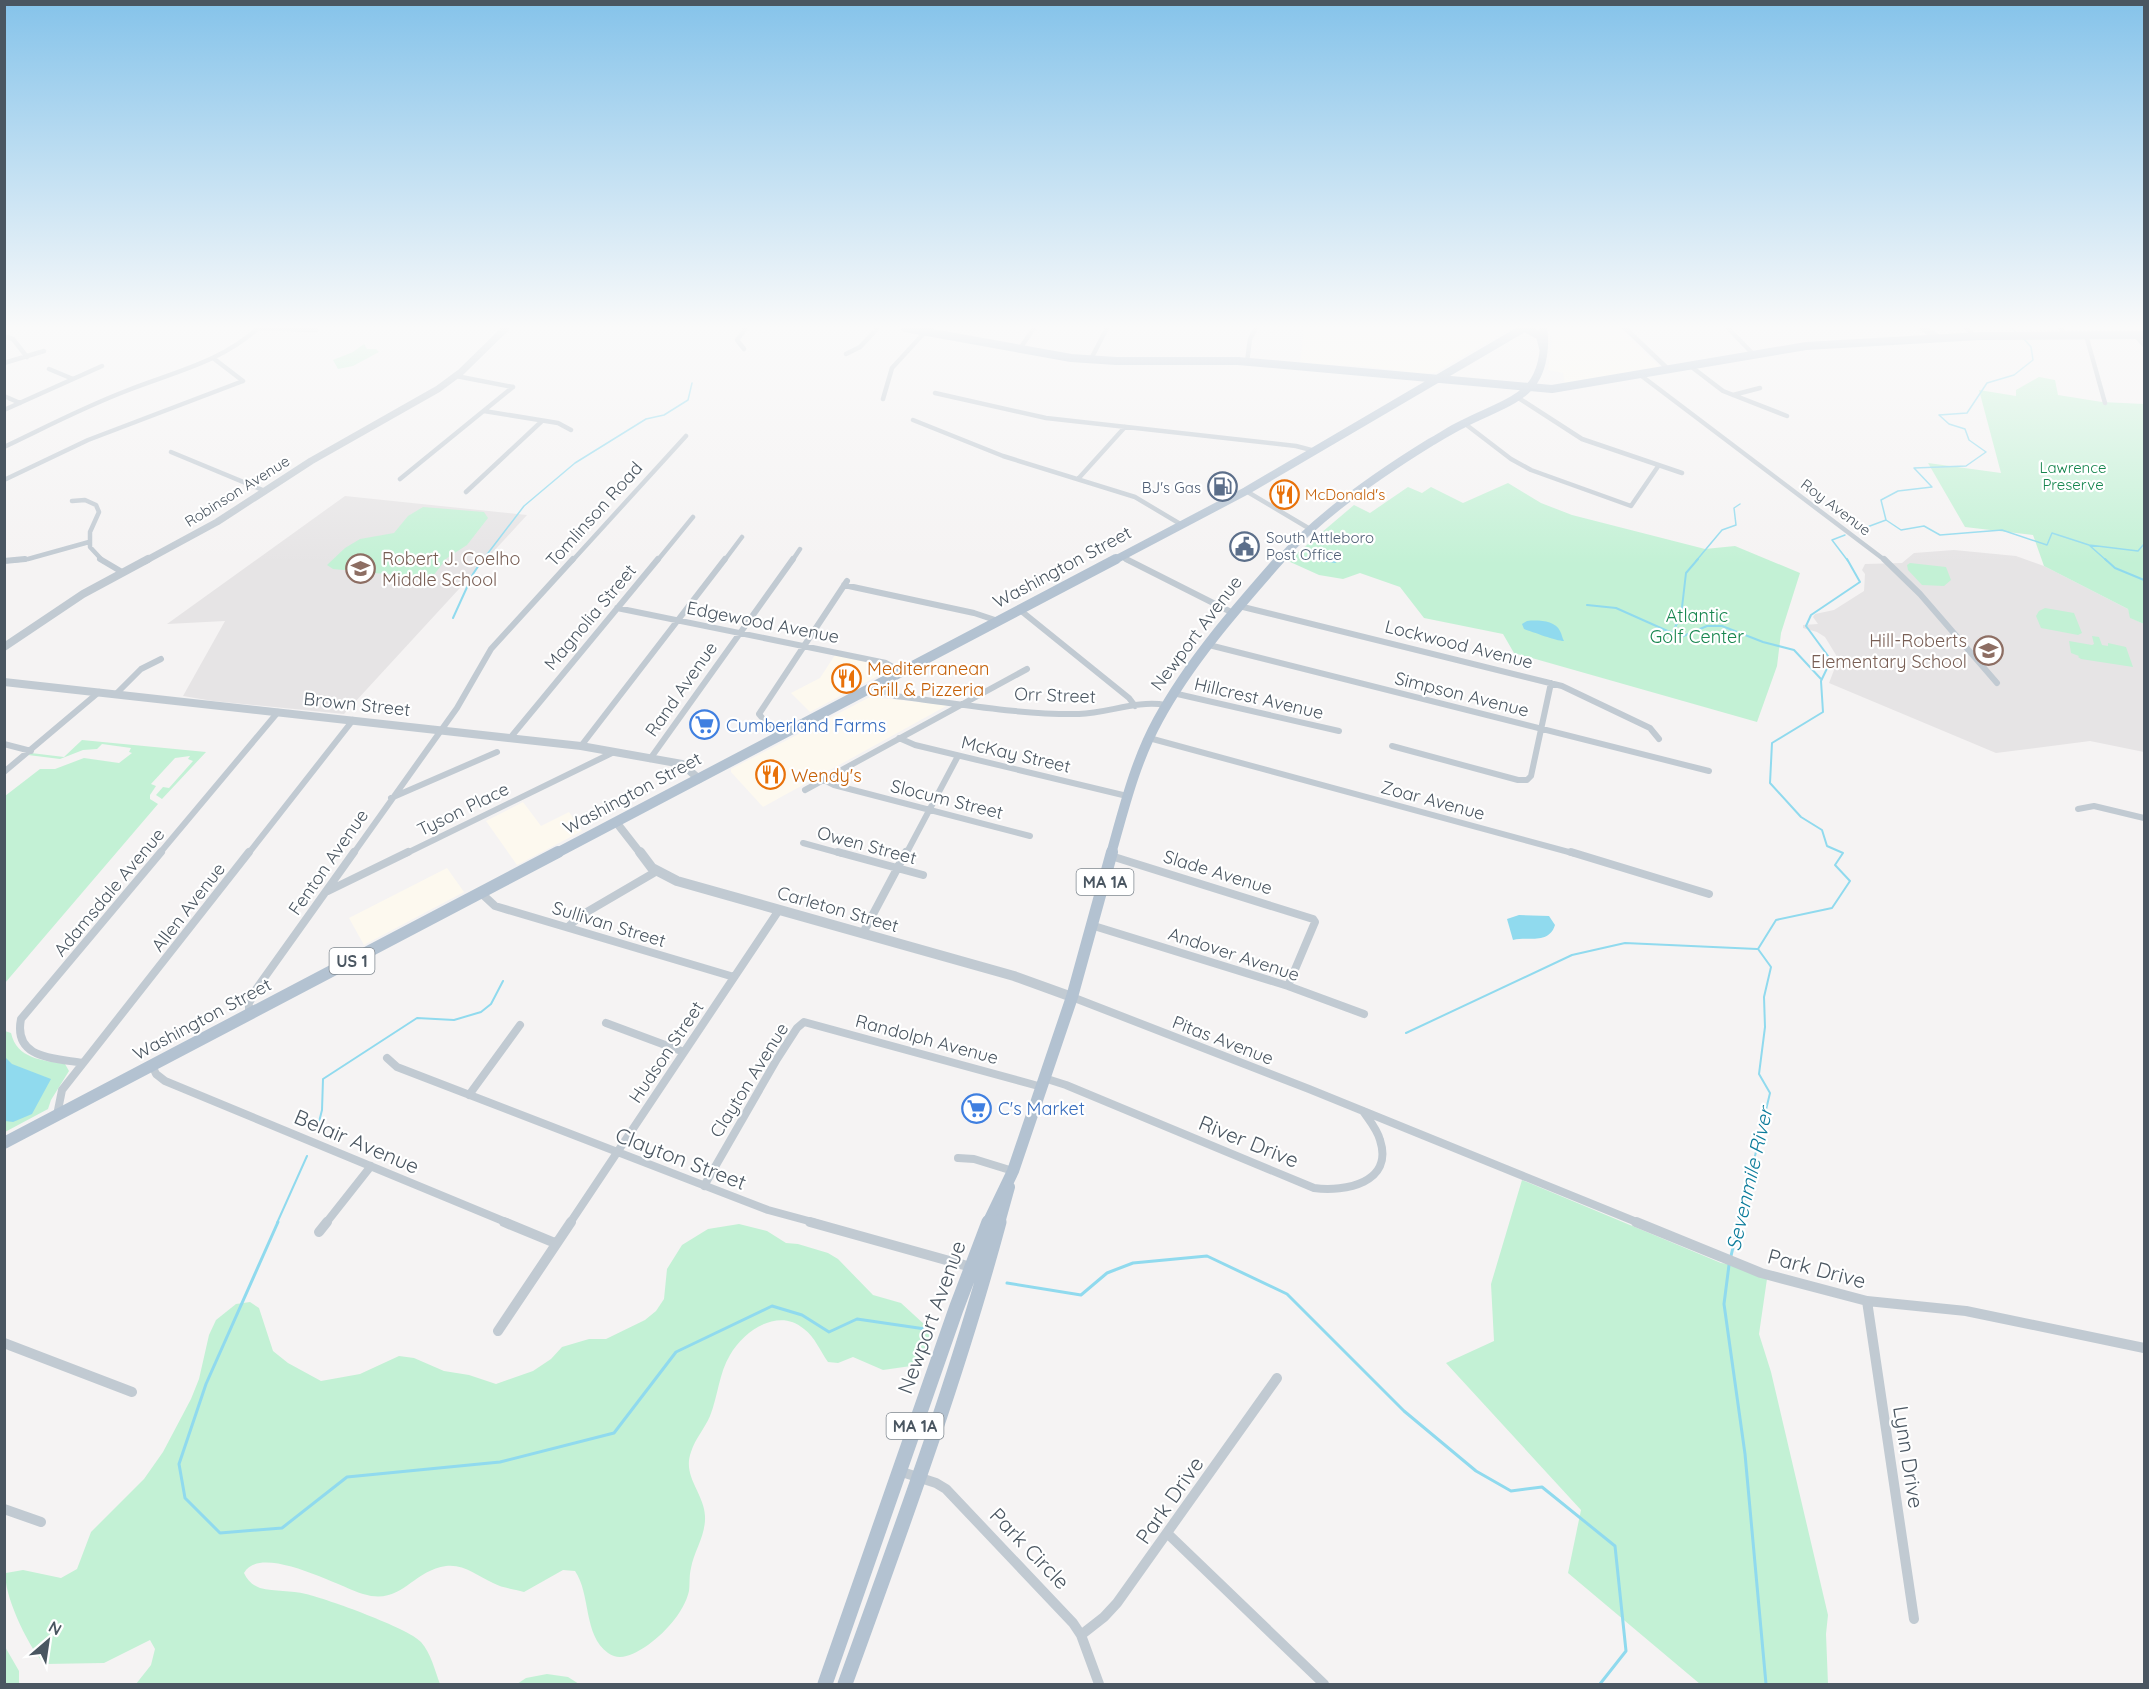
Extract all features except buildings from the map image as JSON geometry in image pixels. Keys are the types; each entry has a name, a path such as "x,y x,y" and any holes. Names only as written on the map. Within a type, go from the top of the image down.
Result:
{"main road":[{"name":"Washington Street","path":"4,1143 1246,491 1389,407"},
{"name":"Newport Avenue","path":"825,1684 971,1267 1012,1171 1043,1083 1094,926 1127,796 1149,738 1166,705 1236,609 1279,558 1310,529 1430,443 1498,407"},
{"name":"Newport Avenue","path":"845,1684 918,1477 993,1251 1012,1171"}],"street":[{"path":"4,447 91,407"},
{"path":"4,480 88,440 175,407"},
{"name":"Robinson Avenue","path":"4,646 74,599 217,522 311,461 407,407"},
{"path":"400,479 488,407"},
{"path":"996,407 1041,417 1296,446 1315,451"},
{"path":"1531,407 1582,439 1682,473"},
{"name":"Roy Avenue","path":"1683,407 1880,555 1920,594 1997,683"},
{"path":"1763,407 1787,416"},
{"path":"483,411 558,423 571,430"},
{"path":"913,420 1003,456 1141,500 1182,525"},
{"path":"466,492 542,421"},
{"path":"1464,423 1524,466 1631,506 1659,465"},
{"path":"1078,480 1125,427"},
{"name":"Tomlinson Road","path":"441,729 457,708 491,649 686,436"},
{"path":"171,452 265,491"},
{"path":"1246,491 1310,529"},
{"path":"72,501 90,501 98,508 89,542 96,555 122,572"},
{"name":"Magnolia Street","path":"510,738 693,517"},
{"path":"581,746 742,537"},
{"path":"4,561 37,557 89,542"},
{"name":"Rand Avenue","path":"650,759 800,549"},
{"name":"Lockwood Avenue","path":"1122,556 1236,609 1551,683 1579,692 1650,728 1659,739"},
{"path":"778,737 760,719 759,714 845,583 974,613 998,621"},
{"name":"Edgewood Avenue","path":"617,608 886,663 902,672"},
{"path":"1020,610 1124,694 1135,706"},
{"name":"Simpson Avenue","path":"1209,645 1709,771"},
{"path":"117,693 141,669 161,659"},
{"path":"805,790 1027,669"},
{"name":"Brown Street","path":"4,682 581,746 682,764 699,779"},
{"path":"1392,746 1518,780 1527,780 1531,776 1551,683"},
{"name":"Orr Street","path":"873,687 895,696 1069,714 1100,713 1153,703 1166,705"},
{"path":"4,772 99,692"},
{"name":"Hillcrest Avenue","path":"1173,693 1339,731"},
{"name":"Adamsdale Avenue","path":"83,1063 37,1054 27,1048 20,1041 17,1031 21,1019 242,758 278,712"},
{"name":"Allen Avenue","path":"57,1115 62,1090 353,720"},
{"name":"Fenton Avenue","path":"249,1015 249,1003 257,988 441,729"},
{"name":"McKay Street","path":"899,738 910,744 1127,796"},
{"name":"Zoar Avenue","path":"1149,738 1611,863 1709,894"},
{"path":"4,744 31,751"},
{"path":"391,798 497,752"},
{"name":"Tyson Place","path":"326,892 614,752"},
{"path":"863,933 958,756"},
{"name":"Slocum Street","path":"824,780 834,785 1030,836"},
{"path":"2078,809 2094,806 2145,818"},
{"name":"Carleton Street","path":"616,822 644,859 657,871 677,881 1014,976 1072,997"},
{"name":"Owen Street","path":"803,843 923,875"},
{"name":"Slade Avenue","path":"1112,856 1301,913 1315,920 1288,986"},
{"path":"568,927 580,916 657,871"},
{"name":"Sullivan Street","path":"481,893 495,906 734,977"},
{"name":"Hudson Street","path":"498,1331 779,910"},
{"name":"Andover Avenue","path":"1094,926 1288,986 1364,1014"},
{"name":"Pitas Avenue","path":"1072,997 1363,1111"},
{"name":"Randolph Avenue","path":"804,1022 1043,1083"},
{"name":"Clayton Avenue","path":"704,1186 777,1059 797,1028 804,1022"},
{"path":"606,1023 684,1052"},
{"path":"469,1095 520,1025"},
{"name":"Clayton Street","path":"387,1058 397,1067 615,1153 785,1215 971,1267"},
{"name":"Belair Avenue","path":"152,1065 156,1074 165,1081 194,1091 555,1243"},
{"name":"River Drive","path":"1043,1083 1077,1090 1314,1188 1330,1191 1358,1187 1373,1176 1382,1160 1380,1141 1363,1111"},
{"name":"Park Drive","path":"1363,1111 1761,1273 1867,1301 1966,1311 2145,1347"},
{"path":"958,1158 974,1159 1012,1171"},
{"path":"319,1232 371,1166"},
{"name":"Lynn Drive","path":"1867,1301 1914,1619"},
{"path":"4,1343 132,1392"},
{"name":"Park Drive","path":"1081,1635 1117,1604 1277,1377"},
{"name":"Park Circle","path":"899,1471 936,1483 953,1496 1063,1611 1081,1635 1099,1684"},
{"path":"4,1509 41,1522"},
{"path":"1167,1533 1324,1684"}],"shaded area":[{"name":"Robert J. Coelho Middle School","path":"345,496 527,515 344,714 183,696 225,621 167,624"},
{"name":"Hill-Roberts Elementary School","path":"1954,550 2016,556 2044,566 2128,609 2131,618 2144,624 2144,752 2090,741 1996,753 1829,683 1836,665 1836,655 1825,637 1803,628 1803,625 1818,624 1813,617 1815,614 1834,610 1864,591 1865,574 1862,570 1865,564 1902,563 1914,553"},
{"path":"835,655 883,666 886,670 810,712 791,693 820,678"},
{"path":"870,697 948,705 763,807 731,772 731,769"},
{"path":"523,802 541,826 569,812 582,831 517,865 486,821"},
{"path":"447,868 464,892 364,945 349,918"}],"green space":[{"name":"Lawrence Preserve","path":"1983,407 2144,407 2144,624 2130,618 2128,609 2044,566 2033,535 1965,527 1928,463 2001,473"},
{"name":"Atlantic Golf Center","path":"1508,483 1541,503 1572,515 1705,549 1735,546 1800,573 1781,633 1777,666 1757,722 1514,653 1503,634 1424,618 1400,587 1360,573 1343,579 1319,575 1288,561 1354,505 1370,513 1408,487 1422,493 1431,487 1463,503"},
{"path":"423,507 484,512 488,518 467,545 447,558 433,576 426,578 333,569 327,565 345,548 360,539 394,533 408,516"},
{"path":"1910,563 1946,567 1951,580 1944,586 1922,585 1908,570 1907,565"},
{"path":"2045,608 2074,613 2082,633 2078,635 2041,628 2036,616"},
{"path":"2092,636 2099,637 2102,645 2108,646 2108,643 2126,647 2133,667 2081,659 2071,653 2069,641 2092,645 2094,644"},
{"path":"82,740 206,752 162,799 156,795 163,787 169,788 193,761 188,759 190,756 175,758 151,784 156,786 150,799 158,804 5,983 5,796 40,769 55,769 84,758 119,763 132,753 129,752 131,748 102,744 97,749 83,750 60,759 28,755 31,753 64,757"},
{"path":"5,1031 11,1033 14,1042 25,1053 39,1059 65,1064 69,1071 48,1109 5,1132"},
{"path":"1522,1180 1721,1263 1768,1272 1759,1334 1771,1372 1828,1615 1826,1634 1828,1684 1700,1684 1568,1573 1581,1510 1446,1363 1494,1341 1491,1284"},
{"path":"739,1224 767,1231 786,1243 798,1244 828,1253 838,1259 873,1295 901,1303 925,1325 930,1335 926,1352 911,1366 883,1370 853,1357 838,1363 828,1362 808,1332 784,1320 763,1324 744,1337 726,1362 710,1416 693,1447 689,1461 691,1477 704,1508 705,1523 691,1568 689,1591 683,1607 666,1630 641,1650 627,1656 617,1657 608,1653 600,1645 591,1625 580,1580 575,1571 563,1570 524,1592 497,1585 459,1567 446,1566 424,1574 397,1592 376,1596 363,1594 300,1569 266,1562 253,1565 244,1573 252,1584 260,1588 316,1597 400,1629 413,1636 424,1646 440,1684 136,1684 151,1665 155,1649 150,1640 104,1663 45,1664 32,1647 18,1621 8,1593 6,1573 23,1570 61,1578 77,1569 91,1532 144,1479 163,1452 191,1399 199,1379 209,1335 216,1320 236,1304 250,1302 259,1308 273,1351 288,1363 321,1381 360,1374 399,1356 414,1358 444,1371 469,1375 496,1384 533,1371 551,1359 562,1347 589,1339 606,1339 645,1320 656,1311 664,1299 667,1269 682,1245 708,1229"},
{"path":"4,1645 19,1671 19,1684 5,1684"},
{"path":"547,1674 568,1677 579,1684 517,1684 526,1678"}],"water":[{"path":"1527,621 1541,621 1558,627 1564,641 1524,629 1522,624"},
{"path":"1519,915 1549,916 1555,925 1548,935 1543,937 1513,940 1507,919"},
{"path":"5,1057 12,1064 51,1079 32,1114 13,1122 5,1121"}],"waterway":[{"path":"482,561 524,506 575,463 646,419 664,415 677,407"},
{"path":"1886,520 1881,500 1898,491 1932,487 1914,468 1966,466 1986,452 1969,440 1965,429 1949,424 1939,415 1967,413 1971,407"},
{"path":"1696,561 1722,530 1736,525 1734,508 1740,504"},
{"name":"Sevenmile River","path":"1859,530 1886,520"},
{"name":"Sevenmile River","path":"1886,520 1901,530 1924,526 1940,535 2002,530 2047,545 2052,533 2089,545"},
{"name":"Sevenmile River","path":"1845,535 1832,540 1848,561"},
{"name":"Sevenmile River","path":"2089,545 2138,551 2144,544"},
{"path":"2089,545 2107,561"},
{"path":"1304,557 1327,561"},
{"path":"453,618 473,574 483,559"},
{"path":"1318,559 1335,562"},
{"path":"1672,633 1681,616 1686,573 1698,559"},
{"name":"Sevenmile River","path":"1739,1223 1770,1093 1759,1074 1765,1027 1764,997 1771,967 1758,949 1776,920 1832,908 1850,881 1835,865 1843,853 1827,846 1822,830 1801,817 1770,783 1772,743 1823,712 1821,681 1831,660 1806,626 1811,615 1860,582 1847,559"},
{"path":"2105,559 2115,568 2144,580"},
{"path":"1587,605 1616,608 1672,633"},
{"path":"1672,633 1681,637 1707,626 1722,626 1763,642 1794,650 1821,679"},
{"path":"1406,1033 1572,955 1625,943 1757,949"},
{"path":"317,1130 322,1110 323,1079 417,1018 454,1020 481,1012 491,1004 503,981"},
{"path":"277,1223 307,1156"},
{"path":"278,1222 206,1384 179,1464 185,1498 220,1533 282,1528 347,1477 500,1462 614,1433 676,1352 772,1306 802,1315 829,1332 857,1319 932,1330"},
{"name":"Sevenmile River","path":"1731,1256 1739,1222"},
{"path":"1007,1283 1081,1295 1107,1273 1133,1263 1207,1256 1287,1294 1404,1411 1476,1471 1511,1491 1542,1487 1615,1546 1626,1651 1600,1684"},
{"name":"Sevenmile River","path":"1729,1265 1724,1304 1745,1454 1766,1684"}],"place":[{"name":"BJ's Gas","path":"1222,487"},
{"name":"McDonald's","path":"1284,494"},
{"name":"South Attleboro Post Office","path":"1245,546"},
{"name":"Robert J. Coelho Middle School","path":"361,568"},
{"name":"Hill-Roberts Elementary School","path":"1988,650"},
{"name":"Mediterranean Grill & Pizzeria","path":"846,678"},
{"name":"Cumberland Farms","path":"705,725"},
{"name":"Wendy's","path":"770,775"},
{"name":"C's Market","path":"977,1108"}]}
